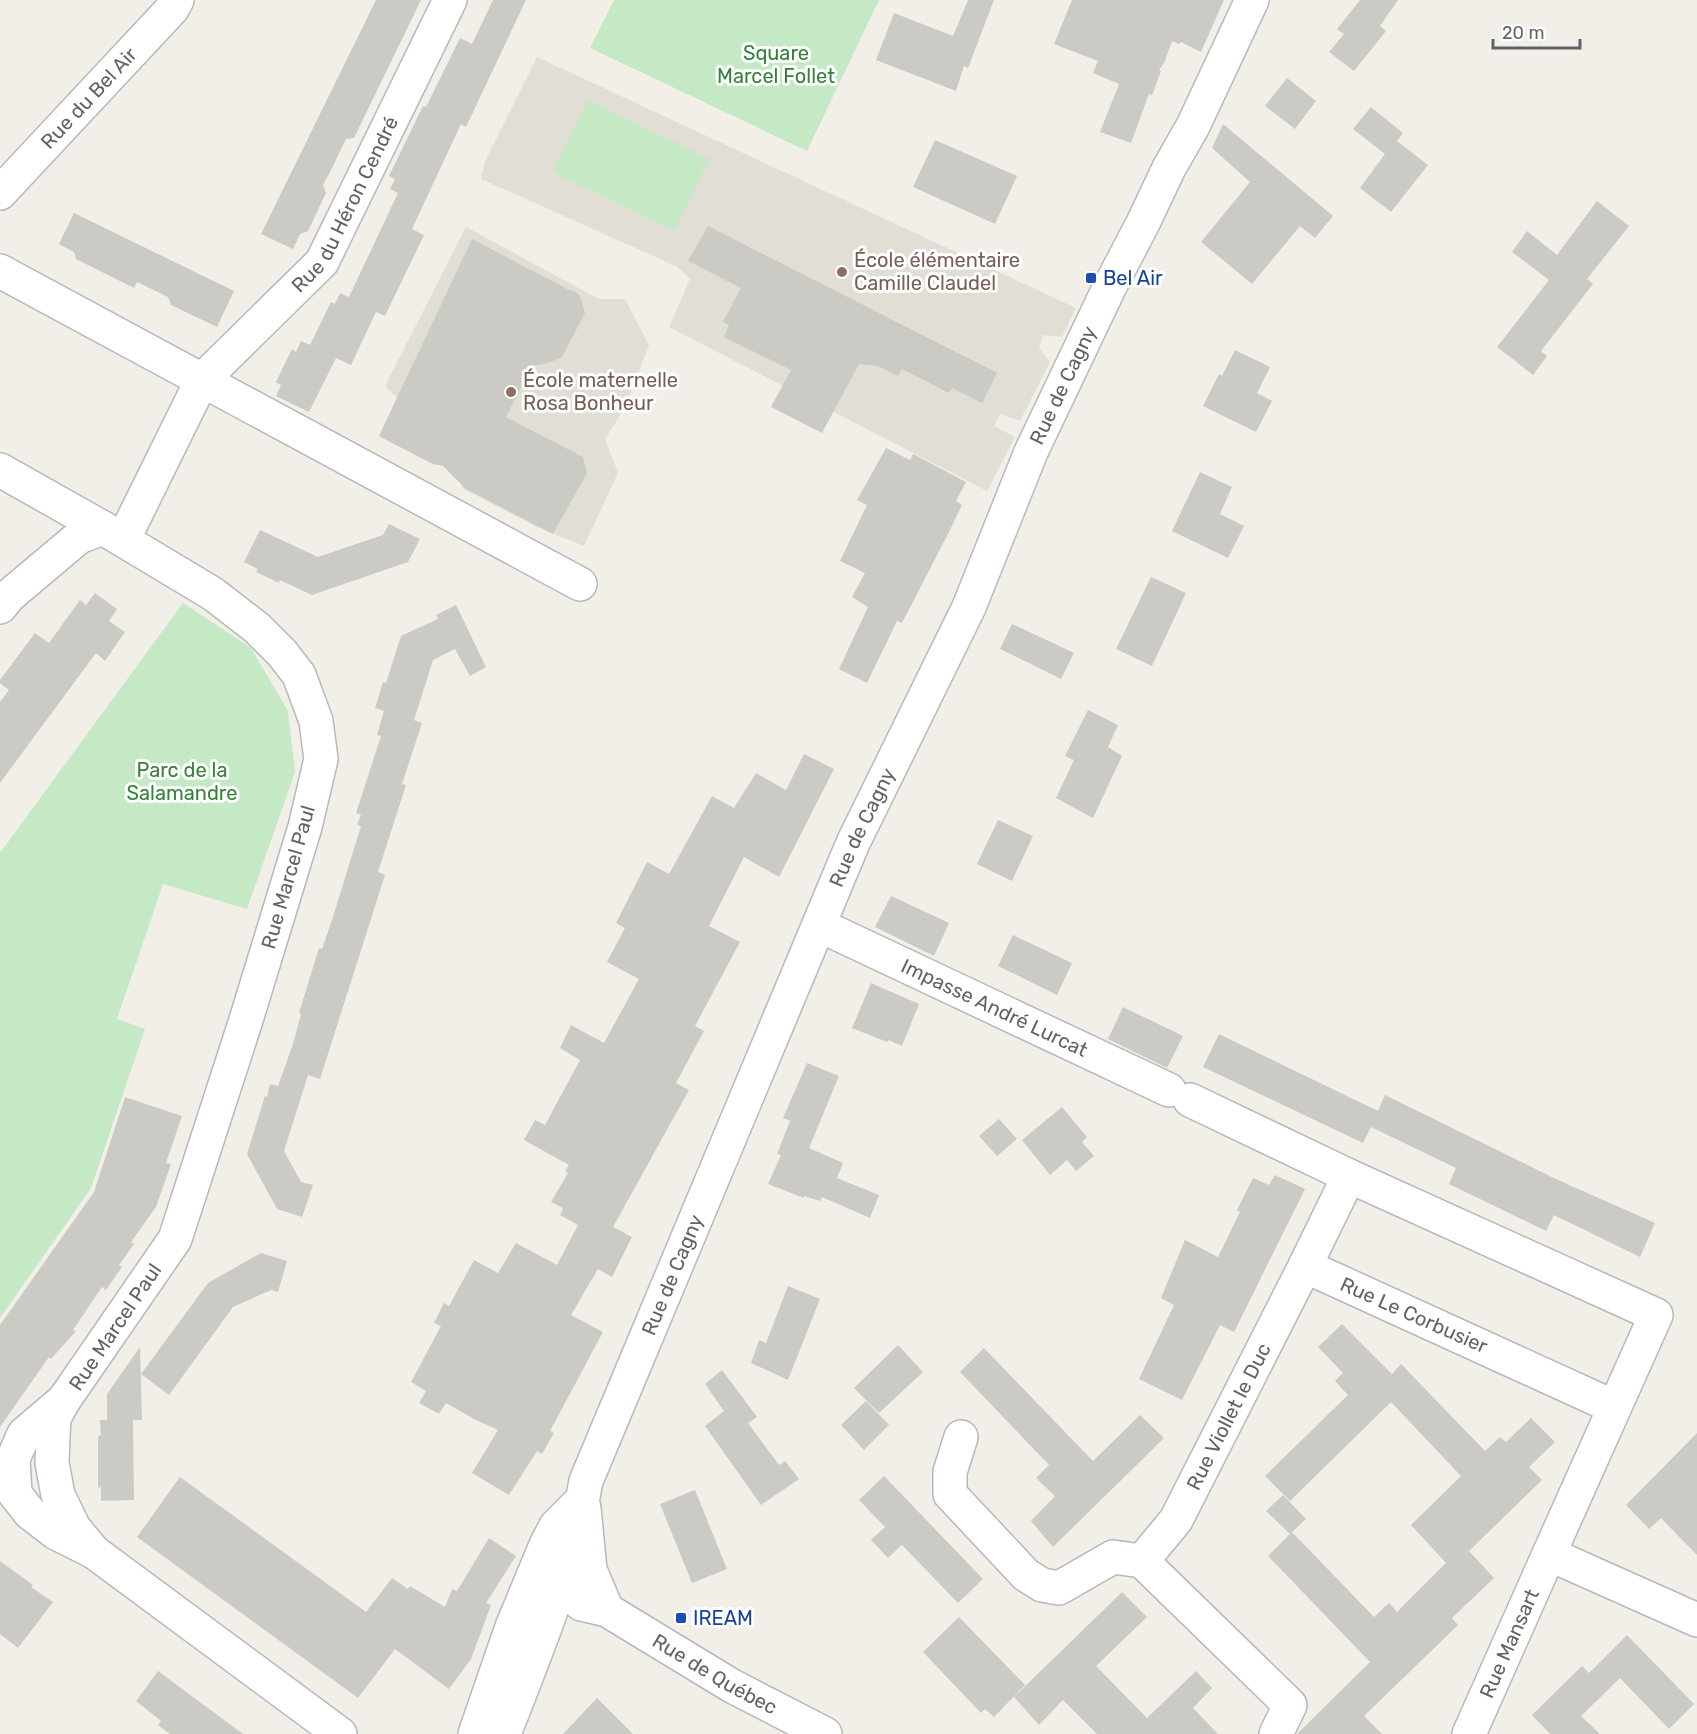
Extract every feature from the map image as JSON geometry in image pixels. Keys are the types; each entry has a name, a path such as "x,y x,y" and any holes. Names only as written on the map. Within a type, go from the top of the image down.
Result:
{"street":[{"name":"Rue du Bel Air","path":"0,193 172,9 177,0"},
{"name":"Rue du Héron Cendré","path":"113,534 202,380 322,262 450,0"},
{"name":"Rue de Cagny","path":"504,1734 574,1603 575,1534 586,1481 853,843 969,607 1031,452 1169,168 1193,126 1252,0"},
{"path":"0,271 580,584"},
{"name":"Rue Marcel Paul","path":"0,470 213,594 257,628 282,653 299,675 316,721 321,759 294,861 246,1020 175,1239 54,1418 52,1463 58,1495 74,1528 94,1552"},
{"path":"0,607 9,596 79,537 113,534"},
{"name":"Impasse André Lurcat","path":"819,924 1348,1176"},
{"path":"1305,1266 1348,1176 1656,1315 1549,1554 1697,1620"},
{"name":"Rue Le Corbusier","path":"1305,1266 1614,1407"},
{"name":"Rue Viollet le Duc","path":"1142,1561 1176,1520 1305,1266"},
{"name":"Rue Marcel Paul","path":"64,1400 24,1434 6,1473 15,1494 30,1513 56,1533 94,1552 340,1734"},
{"path":"961,1437 950,1472 950,1494 1026,1575 1041,1585 1059,1588 1113,1557 1142,1561 1290,1705 1276,1734"},
{"path":"6,1473 54,1472"},
{"path":"512,1627 574,1603 590,1570 583,1498"},
{"name":"Rue de Cagny","path":"475,1734 512,1627 546,1545 556,1526 583,1498"},
{"path":"546,1545 551,1568 574,1603"},
{"name":"Rue Mansart","path":"1469,1734 1549,1554"},
{"name":"Rue de Québec","path":"574,1603 825,1734"}],"shaded area":[{"name":"École élémentaire Camille Claudel","path":"537,57 1076,308 1062,337 1043,335 1039,348 1050,362 1020,421 1000,414 994,426 1015,437 987,491 669,327 690,279 676,266 481,179 485,161"},
{"name":"École maternelle Rosa Bonheur","path":"466,227 599,299 625,299 649,345 625,408 605,439 618,473 584,546 537,527 462,488 461,484 466,475 441,460 433,464 384,439 381,433 397,398 385,386"}],"green space":[{"name":"Square Marcel Follet","path":"614,0 879,0 807,151 590,48"},
{"path":"588,100 709,159 674,231 553,172"},
{"name":"Parc de la Salamandre","path":"183,603 251,648 288,711 295,772 247,909 163,884 117,1019 145,1029 91,1188 0,1318 0,853"}],"building":[{"path":"376,0 421,0 354,138 346,139 323,185 326,193 308,231 300,234 293,249 261,234"},
{"path":"493,0 526,0 466,127 461,124 412,229 424,235 385,316 376,312 351,365 336,358 309,412 276,396 281,385 276,382 292,349 296,352 301,341 310,345 331,302 335,304 340,293 349,297 398,193 390,189 395,179 389,176 460,38 472,44"},
{"path":"968,0 994,0 968,68 964,66 956,91 876,60 894,13 953,36"},
{"path":"1072,0 1224,0 1201,52 1181,42 1179,44 1172,41 1131,143 1100,132 1119,84 1093,73 1098,61 1054,44"},
{"path":"1360,0 1398,0 1380,26 1386,31 1354,71 1329,52 1344,34 1337,29"},
{"path":"1287,78 1316,101 1295,129 1265,106"},
{"path":"1371,107 1403,133 1397,141 1428,165 1391,212 1360,188 1385,154 1353,129"},
{"path":"1223,124 1333,216 1315,238 1300,226 1252,284 1201,242 1250,182 1212,148"},
{"path":"935,140 1017,176 995,224 913,187"},
{"path":"1597,201 1629,226 1587,279 1593,284 1541,351 1547,356 1533,375 1497,347 1549,280 1512,252 1527,231 1557,255"},
{"path":"74,213 234,291 217,327 171,305 168,297 137,282 134,288 76,259 74,252 59,244"},
{"path":"708,226 997,373 982,403 952,388 949,393 902,369 898,376 878,366 859,364 822,433 771,407 791,370 724,337 729,325 723,322 741,288 688,261"},
{"name":"École maternelle Rosa Bonheur","path":"472,239 576,292 580,296 585,313 562,357 532,366 506,417 583,457 587,473 553,534 466,489 443,466 433,464 379,436"},
{"path":"1235,350 1270,367 1257,393 1272,401 1256,432 1203,406 1219,374 1222,376"},
{"path":"886,448 910,460 913,454 966,482 956,501 962,505 949,532 902,623 897,621 867,683 839,669 868,607 852,597 865,573 840,561 867,505 857,500"},
{"path":"1200,472 1232,487 1220,514 1244,526 1228,558 1172,531"},
{"path":"389,524 420,539 408,562 312,595 256,572 258,569 244,562 260,530 318,557 383,535"},
{"path":"1151,577 1186,593 1152,666 1116,649"},
{"path":"95,593 117,609 109,621 125,632 105,661 96,653 0,783 0,702 9,690 0,683 0,680 35,633 49,643 80,600 86,605"},
{"path":"456,605 486,667 470,676 455,649 433,660 414,720 422,723 402,784 406,785 378,872 385,875 320,1079 308,1075 284,1151 301,1182 313,1185 302,1217 277,1209 247,1154 270,1084 278,1086 293,1044 301,1014 299,1013 319,948 322,949 332,920 361,826 357,825 361,815 356,813 381,736 377,735 384,711 375,708 383,682 386,683 401,636 438,619 436,615"},
{"path":"1012,624 1074,653 1061,679 1000,649"},
{"path":"1088,710 1118,725 1108,747 1122,756 1093,818 1056,798 1074,760 1065,756"},
{"path":"804,754 834,769 779,877 744,857 709,926 740,942 695,1026 704,1031 676,1083 689,1090 613,1227 632,1237 612,1277 598,1269 571,1315 603,1332 550,1431 554,1433 542,1454 537,1451 509,1495 472,1473 498,1430 446,1403 439,1414 419,1403 426,1391 411,1382 441,1326 434,1323 444,1303 449,1306 474,1260 498,1273 516,1243 557,1265 578,1225 560,1215 563,1208 551,1202 568,1173 565,1171 569,1165 524,1140 535,1120 545,1125 580,1060 560,1048 571,1025 604,1043 639,979 607,962 625,928 616,923 647,862 669,874 712,796 734,808 756,773 786,790"},
{"path":"998,820 1033,836 1012,881 977,864"},
{"path":"891,896 949,923 934,956 875,927"},
{"path":"1013,935 1072,963 1057,995 998,966"},
{"path":"871,983 919,1004 902,1046 852,1028"},
{"path":"1123,1007 1183,1036 1167,1068 1108,1039"},
{"path":"1219,1034 1378,1111 1385,1095 1558,1180 1655,1223 1640,1257 1554,1215 1546,1231 1449,1184 1456,1168 1371,1127 1363,1143 1203,1067"},
{"path":"807,1063 839,1076 809,1148 843,1163 837,1178 879,1195 870,1218 822,1197 820,1201 804,1196 804,1198 768,1184 781,1155 777,1154 790,1121 783,1118"},
{"path":"125,1097 182,1116 166,1163 171,1164 156,1207 131,1242 134,1244 119,1265 122,1267 106,1290 102,1287 73,1330 76,1331 51,1359 49,1357 0,1427 0,1325 94,1192"},
{"path":"1062,1107 1087,1137 1082,1142 1094,1156 1076,1171 1067,1160 1050,1175 1022,1140"},
{"path":"999,1119 1017,1139 997,1156 979,1136"},
{"path":"1275,1175 1305,1189 1234,1332 1220,1325 1182,1400 1139,1379 1174,1305 1161,1298 1185,1240 1218,1257 1240,1212 1237,1210 1253,1178 1269,1185"},
{"path":"261,1253 287,1261 278,1292 271,1290 233,1307 169,1395 141,1374 208,1283"},
{"path":"788,1286 820,1299 788,1380 751,1363 759,1340 766,1343"},
{"path":"1342,1324 1392,1374 1401,1364 1485,1451 1500,1437 1506,1442 1531,1418 1555,1442 1529,1467 1542,1480 1469,1551 1494,1578 1452,1618 1458,1625 1364,1716 1382,1734 1297,1734 1370,1662 1268,1556 1292,1532 1374,1617 1389,1603 1397,1612 1446,1563 1411,1525 1461,1476 1391,1402 1290,1501 1265,1476 1348,1395 1335,1381 1343,1373 1318,1347"},
{"path":"898,1345 923,1372 879,1413 854,1388"},
{"path":"140,1347 142,1420 133,1420 134,1500 101,1501 101,1487 98,1488 100,1420 107,1420 107,1394"},
{"path":"984,1348 1093,1461 1140,1415 1164,1438 1053,1547 1031,1521 1055,1496 1036,1478 1049,1465 960,1372"},
{"path":"722,1370 757,1417 748,1423 779,1465 785,1461 799,1479 761,1505 705,1426 724,1411 705,1384"},
{"path":"866,1401 889,1425 864,1450 841,1425"},
{"path":"1697,1433 1697,1555 1661,1518 1649,1529 1626,1505"},
{"path":"884,1476 983,1579 958,1603 902,1545 888,1558 871,1540 885,1527 859,1500"},
{"path":"180,1477 366,1612 392,1578 408,1589 410,1586 445,1607 452,1589 457,1591 489,1538 516,1556 486,1603 491,1605 471,1659 449,1689 395,1649 358,1698 137,1537"},
{"path":"695,1490 727,1569 692,1583 660,1504"},
{"path":"1283,1495 1306,1519 1290,1534 1266,1511"},
{"path":"0,1561 53,1602 18,1648 0,1634"},
{"path":"1122,1592 1147,1617 1096,1666 1147,1718 1196,1671 1212,1688 1193,1708 1218,1734 1097,1734 1063,1700 1039,1725 1014,1697"},
{"path":"959,1617 1025,1685 994,1717 985,1709 981,1713 923,1652"},
{"path":"1627,1635 1694,1704 1669,1729 1620,1678 1581,1716 1600,1734 1550,1734 1532,1715 1582,1666 1589,1673"},
{"path":"158,1671 243,1734 170,1734 158,1725 161,1721 136,1701"},
{"path":"597,1698 633,1734 563,1734"}],"place":[{"name":"École élémentaire Camille Claudel","path":"842,272"},
{"name":"Bel Air","path":"1091,278"},
{"name":"École maternelle Rosa Bonheur","path":"511,392"},
{"name":"IREAM","path":"681,1618"}]}
